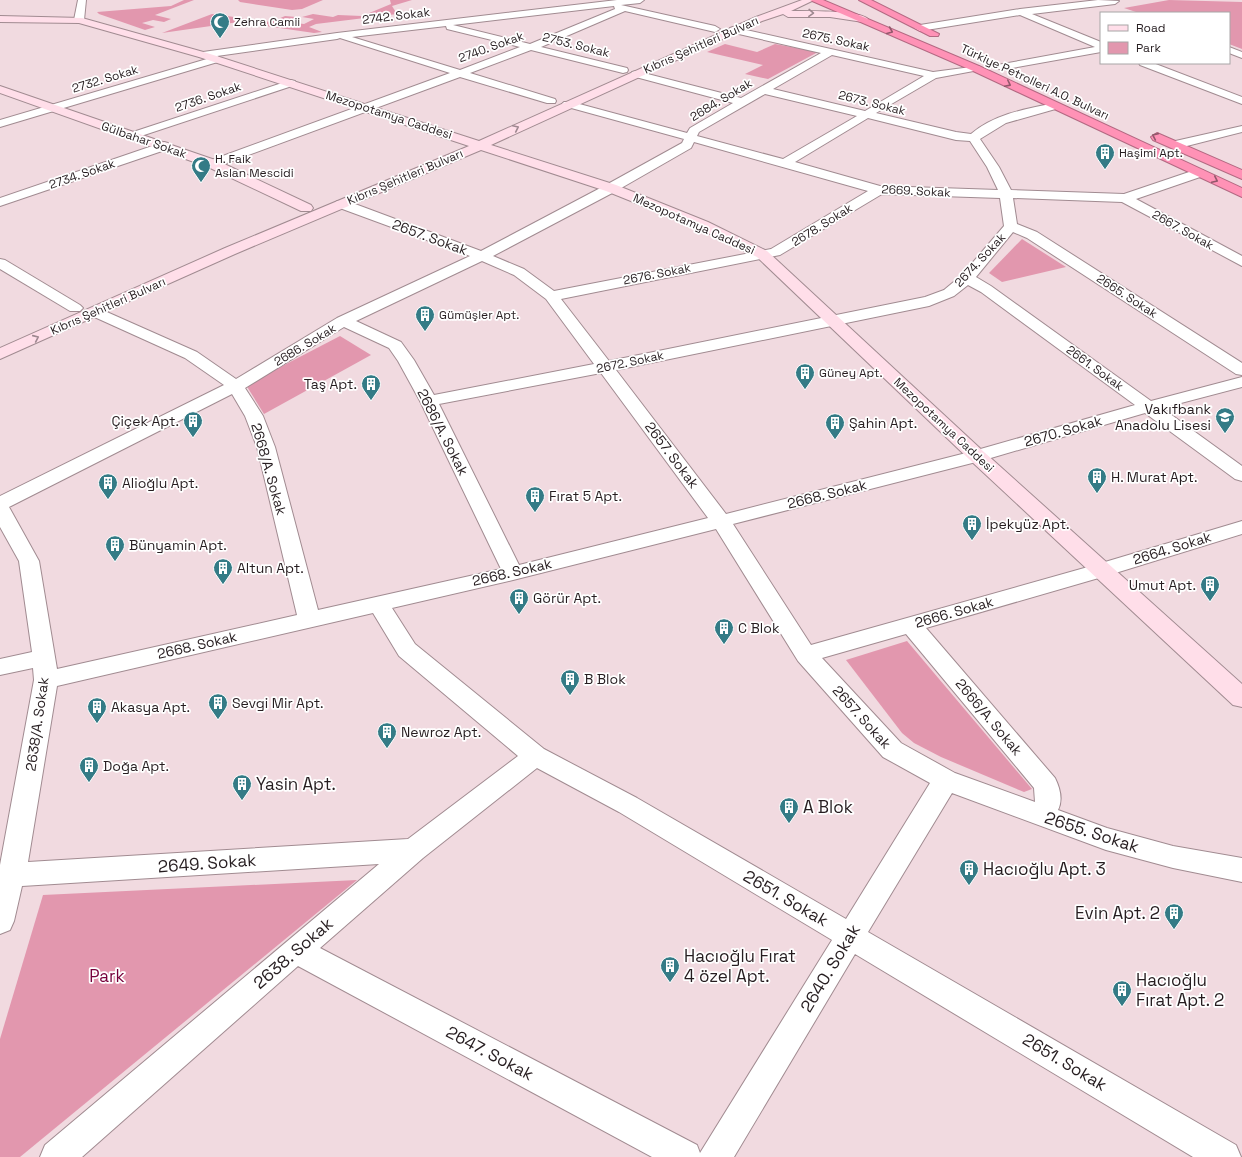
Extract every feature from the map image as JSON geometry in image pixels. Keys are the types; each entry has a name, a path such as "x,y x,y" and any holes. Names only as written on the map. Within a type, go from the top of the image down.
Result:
{"highway":[{"name":"Türkiye Petrolleri A.O. Bulvarı","path":"815,0 863,19 975,68 1242,193"},
{"name":"Türkiye Petrolleri A.O. Bulvarı","path":"864,0 947,41"},
{"name":"Türkiye Petrolleri A.O. Bulvarı","path":"997,66 1022,77"},
{"path":"1146,132 1242,175"}],"main road":[{"name":"Kıbrıs Şehitleri Bulvarı","path":"537,106 636,74 733,30 809,0"},
{"name":"Kıbrıs Şehitleri Bulvarı","path":"0,340 306,208 473,139 568,97 623,70 762,10 778,1"},
{"path":"759,19 804,13 830,14 863,19"},
{"name":"Mezopotamya Caddesi","path":"0,19 79,20 204,54 365,108 473,139 611,188 703,225 762,254 831,321 1242,698"},
{"name":"Gülbahar Sokak","path":"0,89 52,109 134,135 213,164 306,208"},
{"name":"Kıbrıs Şehitleri Bulvarı","path":"0,354 230,251 342,204 473,139"}],"street":[{"path":"79,20 82,0"},
{"name":"2742. Sokak","path":"204,54 336,36 437,20 604,2 640,0"},
{"path":"920,28 1095,1 1115,1"},
{"path":"1095,1 1120,10"},
{"path":"604,2 715,29"},
{"path":"1009,4 1019,12 1100,48"},
{"name":"2740. Sokak","path":"213,164 530,47 625,8"},
{"name":"2753. Sokak","path":"437,20 530,47 623,70"},
{"name":"2675. Sokak","path":"733,30 933,75"},
{"path":"336,36 460,72 551,101"},
{"path":"997,66 1100,48"},
{"path":"1230,50 1242,55"},
{"name":"2684. Sokak","path":"611,188 687,145 694,130 830,52"},
{"name":"2732. Sokak","path":"0,124 217,59"},
{"path":"1147,64 1242,101"},
{"path":"785,163 933,75 975,68"},
{"path":"636,74 742,102"},
{"name":"2736. Sokak","path":"134,135 291,83"},
{"name":"2673. Sokak","path":"764,90 956,136 974,138"},
{"name":"2669. Sokak","path":"568,97 691,137 879,190 1125,198 1199,173"},
{"path":"974,138 979,133 1007,118 1026,111 1055,106"},
{"path":"1175,145 1242,129"},
{"name":"2674. Sokak","path":"831,321 929,301 949,292 967,278 1011,226 1006,194 993,167 974,138"},
{"name":"2734. Sokak","path":"0,202 164,146"},
{"name":"2686. Sokak","path":"0,504 236,386 343,321 482,256 611,188"},
{"name":"2678. Sokak","path":"762,254 775,252 786,246 879,190"},
{"name":"2667. Sokak","path":"1125,198 1242,262"},
{"name":"2657. Sokak","path":"342,204 482,256 519,272 551,296 721,521 806,655 892,750 946,780"},
{"name":"2665. Sokak","path":"1011,226 1032,235 1242,370"},
{"name":"2676. Sokak","path":"551,296 762,254"},
{"path":"0,263 75,308"},
{"name":"2661. Sokak","path":"967,278 986,289 1242,475"},
{"name":"2668/A. Sokak","path":"94,312 191,355 236,386 254,416 266,447 309,619"},
{"name":"2686/A. Sokak","path":"343,321 395,345 406,360 429,401 513,573"},
{"name":"2672. Sokak","path":"429,401 606,367 831,321"},
{"name":"2670. Sokak","path":"977,456 1148,407 1242,382"},
{"name":"2668. Sokak","path":"46,680 513,573 977,456"},
{"name":"2638/A. Sokak","path":"0,509 29,562 44,657 46,680 8,846 6,877 0,920"},
{"name":"2664. Sokak","path":"1102,570 1242,527"},
{"name":"2666. Sokak","path":"806,655 1102,570"},
{"name":"2651. Sokak","path":"378,603 407,650 535,756 628,805 1224,1157"},
{"name":"2666/A. Sokak","path":"910,624 1046,785 1049,803 1040,814"},
{"path":"0,667 44,657"},
{"name":"2638. Sokak","path":"57,1157 414,850 535,756"},
{"name":"2655. Sokak","path":"946,780 1106,839 1174,857 1242,870"},
{"name":"2640. Sokak","path":"715,1157 946,780"},
{"name":"2649. Sokak","path":"6,877 414,850"},
{"name":"2647. Sokak","path":"296,950 685,1157"}],"green space":[{"path":"184,0 194,0 155,15 171,19 164,22 153,20 142,23 155,27 145,30 97,12 171,6"},
{"path":"238,0 323,0 302,9 292,10 240,2"},
{"path":"390,0 412,0 392,6 397,14 316,24 309,27 322,32 314,33 239,22 162,33 212,14 271,22 285,16 296,17 287,22 304,24 314,19 302,17 313,14 333,17 338,15 362,16 391,4"},
{"path":"1169,0 1242,2 1242,49 1230,44 1230,12 1136,12 1124,8"},
{"path":"725,44 757,52 775,44 818,52 768,79 745,74 763,65 707,52"},
{"path":"1022,239 1066,267 1002,282 989,273"},
{"path":"340,336 371,355 264,414 246,385"},
{"path":"907,641 1032,789 1024,792 941,757 914,743 902,733 846,660"},
{"name":"Park","path":"357,880 20,1157 0,1157 0,1039 43,895"}],"place":[{"name":"Zehra Camii","path":"220,39"},
{"name":"Haşimi Apt.","path":"1105,170"},
{"name":"H. Faik Aslan Mescidi","path":"201,183"},
{"name":"Gümüşler Apt.","path":"425,332"},
{"name":"Güney Apt.","path":"805,390"},
{"name":"Taş Apt.","path":"371,401"},
{"name":"Vakıfbank Anadolu Lisesi","path":"1225,434"},
{"name":"Çiçek Apt.","path":"193,438"},
{"name":"Şahin Apt.","path":"835,440"},
{"name":"H. Murat Apt.","path":"1097,494"},
{"name":"Alioğlu Apt.","path":"108,500"},
{"name":"Fırat 5 Apt.","path":"535,513"},
{"name":"İpekyüz Apt.","path":"972,541"},
{"name":"Bünyamin Apt.","path":"115,562"},
{"name":"Altun Apt.","path":"223,585"},
{"name":"Umut Apt.","path":"1210,602"},
{"name":"Görür Apt.","path":"519,615"},
{"name":"C Blok","path":"724,645"},
{"name":"B Blok","path":"570,696"},
{"name":"Sevgi Mir Apt.","path":"218,720"},
{"name":"Akasya Apt.","path":"97,724"},
{"name":"Newroz Apt.","path":"387,749"},
{"name":"Doğa Apt.","path":"89,783"},
{"name":"Yasin Apt.","path":"242,801"},
{"name":"A Blok","path":"789,824"},
{"name":"Hacıoğlu Apt. 3","path":"969,886"},
{"name":"Evin Apt. 2","path":"1174,930"},
{"name":"Hacıoğlu Fırat 4 özel Apt.","path":"670,983"},
{"name":"Hacıoğlu Fırat Apt. 2","path":"1122,1007"}]}
